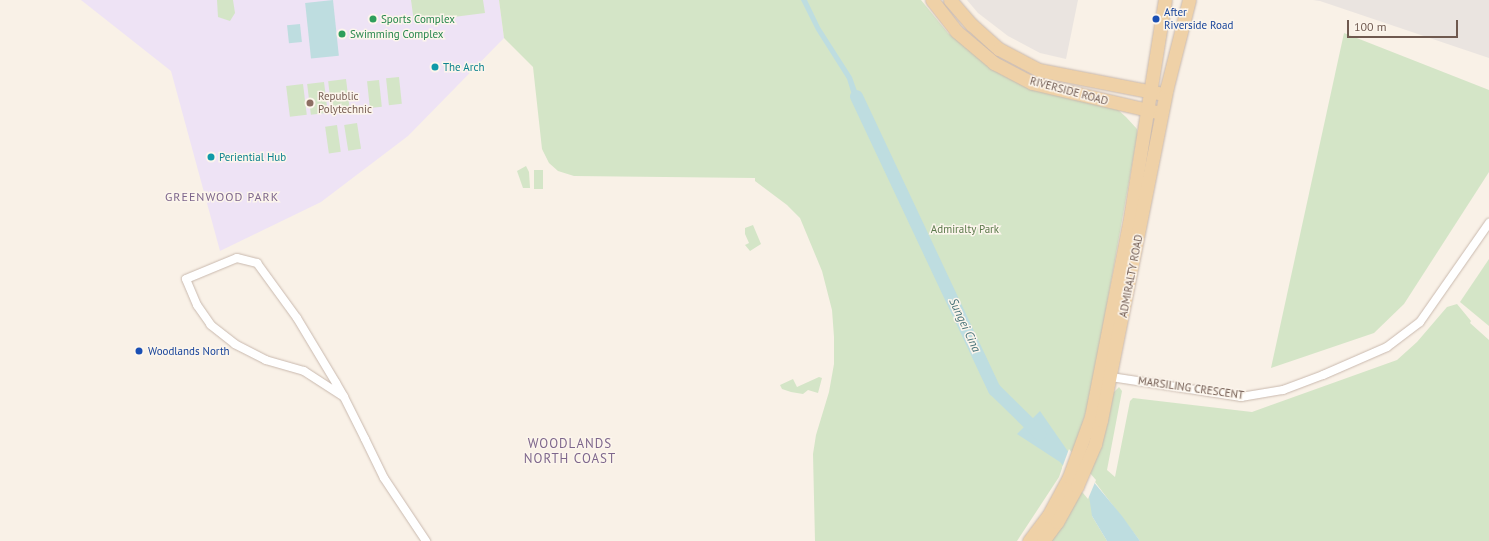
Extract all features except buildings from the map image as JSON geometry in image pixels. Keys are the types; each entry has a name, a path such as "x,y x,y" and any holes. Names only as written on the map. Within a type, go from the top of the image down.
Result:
{"main road":[{"name":"RIVERSIDE ROAD","path":"932,0 956,32 994,63 1032,83 1148,111 1163,113"},
{"name":"RIVERSIDE ROAD","path":"950,0 972,25 999,48 1039,70 1166,95"},
{"name":"ADMIRALTY ROAD","path":"1043,541 1057,522 1073,482 1077,458 1100,377 1148,111 1165,0"},
{"name":"ADMIRALTY ROAD","path":"1029,541 1085,468 1095,444 1111,377 1166,95 1188,0"}],"street":[{"name":"MARSILING CRESCENT","path":"1111,377 1241,397 1283,390 1323,376 1387,347 1420,322 1489,223"},
{"path":"344,397 304,371 266,360 235,344 211,325 197,305 186,279 237,258 257,263 297,318 344,397 384,478 426,541"}],"shaded area":[{"name":"Republic Polytechnic","path":"81,0 499,0 504,38 408,136 321,202 220,251 171,71"},
{"path":"967,0 1078,0 1066,59 1040,53 1008,36 978,13"},
{"path":"1313,0 1489,0 1489,58 1320,1"}],"green space":[{"path":"217,0 233,0 235,13 230,21 218,17"},
{"path":"411,0 483,0 485,13 414,22"},
{"name":"Admiralty Park","path":"499,0 921,0 948,33 972,52 1028,87 1047,93 1117,109 1126,117 1137,129 1137,137 1090,399 1073,454 1068,451 1059,477 1017,541 815,541 813,454 816,435 829,392 834,364 834,337 832,310 822,271 800,218 787,205 755,181 755,178 574,176 558,171 549,163 542,149 533,67 504,38"},
{"path":"1344,33 1489,90 1489,172 1404,304 1374,333 1271,368"},
{"path":"399,77 402,104 389,105 386,78"},
{"path":"346,79 350,110 332,112 328,81"},
{"path":"379,80 382,107 370,108 367,81"},
{"path":"324,82 328,113 311,115 307,84"},
{"path":"303,84 307,115 290,117 286,86"},
{"path":"357,123 361,149 348,151 344,125"},
{"path":"337,125 341,152 329,153 325,127"},
{"path":"526,166 529,172 530,188 523,188 517,171"},
{"path":"534,170 543,170 543,189 534,189"},
{"path":"753,225 761,244 750,251 745,245 749,243 745,234 745,228"},
{"path":"1489,259 1489,326 1460,302"},
{"path":"1457,304 1471,321 1470,323 1489,340 1489,541 1140,541 1095,482 1092,516 1107,541 1050,541 1107,421 1113,393 1119,387 1122,391 1107,470 1115,477 1130,401 1133,398 1252,412 1397,360 1417,342 1447,307"},
{"path":"819,377 822,378 818,393 808,390 803,394 791,392 782,389 780,385 793,379 797,387"}],"water":[{"path":"333,0 339,56 311,59 305,3"},
{"path":"801,0 807,0 820,27 852,77 864,111 858,114 847,79 816,30"},
{"path":"300,24 302,42 289,43 287,25"},
{"path":"1040,411 1067,450 1122,516 1140,541 1107,541 1092,516 1089,496 1060,462 1017,434"}],"pier":[{"path":"1069,449 1096,480 1088,499 1062,468"}],"waterway":[{"name":"Sungei Cina","path":"856,96 994,389 1040,434"}],"place":[{"name":"Sports Complex","path":"373,19"},
{"name":"After Riverside Road","path":"1156,19"},
{"name":"Swimming Complex","path":"342,34"},
{"name":"The Arch","path":"435,67"},
{"name":"Republic Polytechnic","path":"310,103"},
{"name":"Periential Hub","path":"211,157"},
{"name":"Woodlands North","path":"139,351"}],"district":[{"name":"GREENWOOD PARK","path":"222,197"},
{"name":"WOODLANDS NORTH COAST","path":"570,452"}]}
